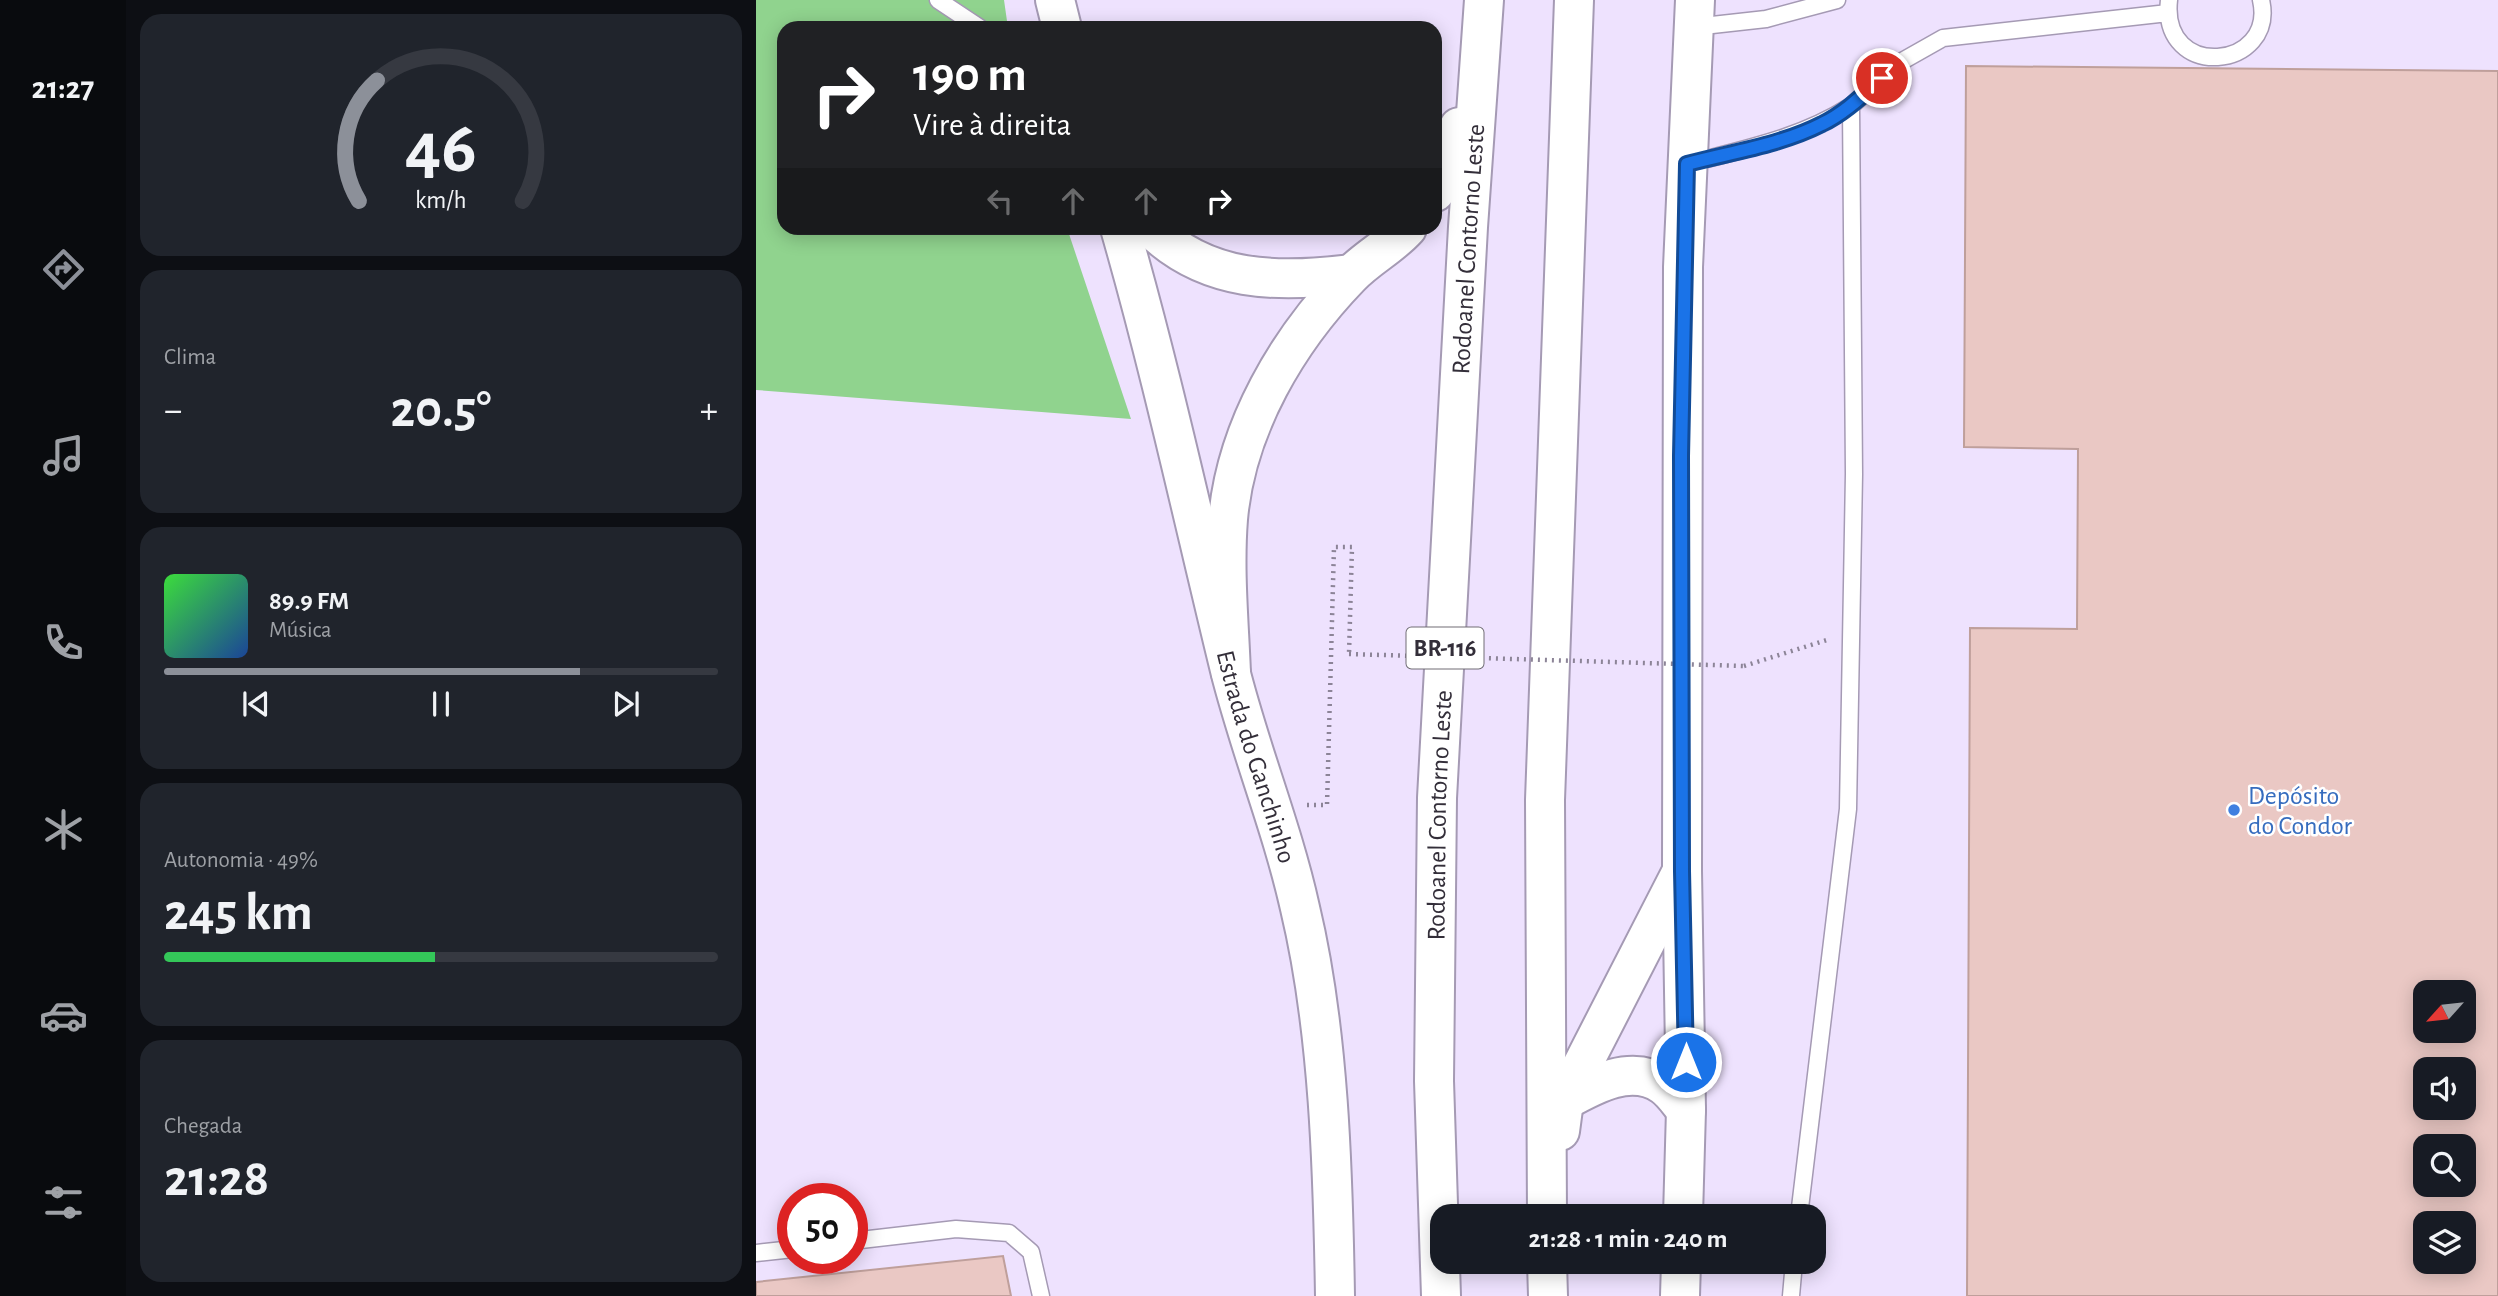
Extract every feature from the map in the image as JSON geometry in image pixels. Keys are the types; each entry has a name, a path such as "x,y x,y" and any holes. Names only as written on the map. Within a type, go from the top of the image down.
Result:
{"main road":[{"path":"1055,0 1060,21"},
{"path":"1442,182 1457,143 1476,0"},
{"name":"Rodoanel Contorno Leste","path":"1441,1296 1434,1081 1437,798 1468,227 1484,0"},
{"path":"1549,1204 1545,800 1574,0"},
{"path":"1683,1204 1686,1110 1682,871 1682,321 1693,14"},
{"name":"Estrada do Ganchinho","path":"1121,235 1148,330 1231,673 1301,910 1312,973 1326,1111 1335,1296"},
{"path":"1160,235 1189,258 1226,273 1261,279 1301,280 1351,274"},
{"path":"1231,673 1226,560 1228,516 1238,471 1268,386 1290,350 1351,274 1398,235"},
{"path":"1551,1204 1564,1101 1682,871"},
{"path":"1564,1101 1595,1083 1629,1074 1663,1085 1686,1110"},
{"path":"1547,1274 1548,1296"},
{"path":"1680,1296 1681,1274"}],"lane":[{"path":"938,0 970,21"},
{"path":"1693,14 1766,19 1837,0"},
{"path":"1687,164 1797,135 1824,124 1851,106 1897,64 1943,38 2168,7 2174,34 2189,51 2203,57 2218,58 2232,56 2255,37 2261,23 2261,0"},
{"path":"1800,1204 1848,808 1854,474 1851,106"},
{"path":"868,1239 956,1229 1009,1233 1031,1252 1041,1296"},
{"path":"756,1253 777,1250"},
{"path":"1791,1296 1793,1274"}],"path":[{"path":"1271,805 1327,805 1334,547 1352,547 1349,654 1744,666 1851,632"}],"green space":[{"path":"756,0 1004,0 1007,21 777,21 777,235 1069,235 1131,419 756,390"}],"building":[{"name":"Depósito do Condor","path":"1966,66 2498,71 2498,1296 1967,1296 1970,628 2077,629 2078,449 1964,447"},
{"path":"1003,1256 1011,1296 756,1296 756,1282 832,1274 868,1274 868,1270"}],"place":[{"name":"Depósito do Condor","path":"2234,810"}],"route":[{"path":"1686,1062 1682,871 1681,456 1687,164 1797,135 1824,124 1851,106 1882,78"}]}
